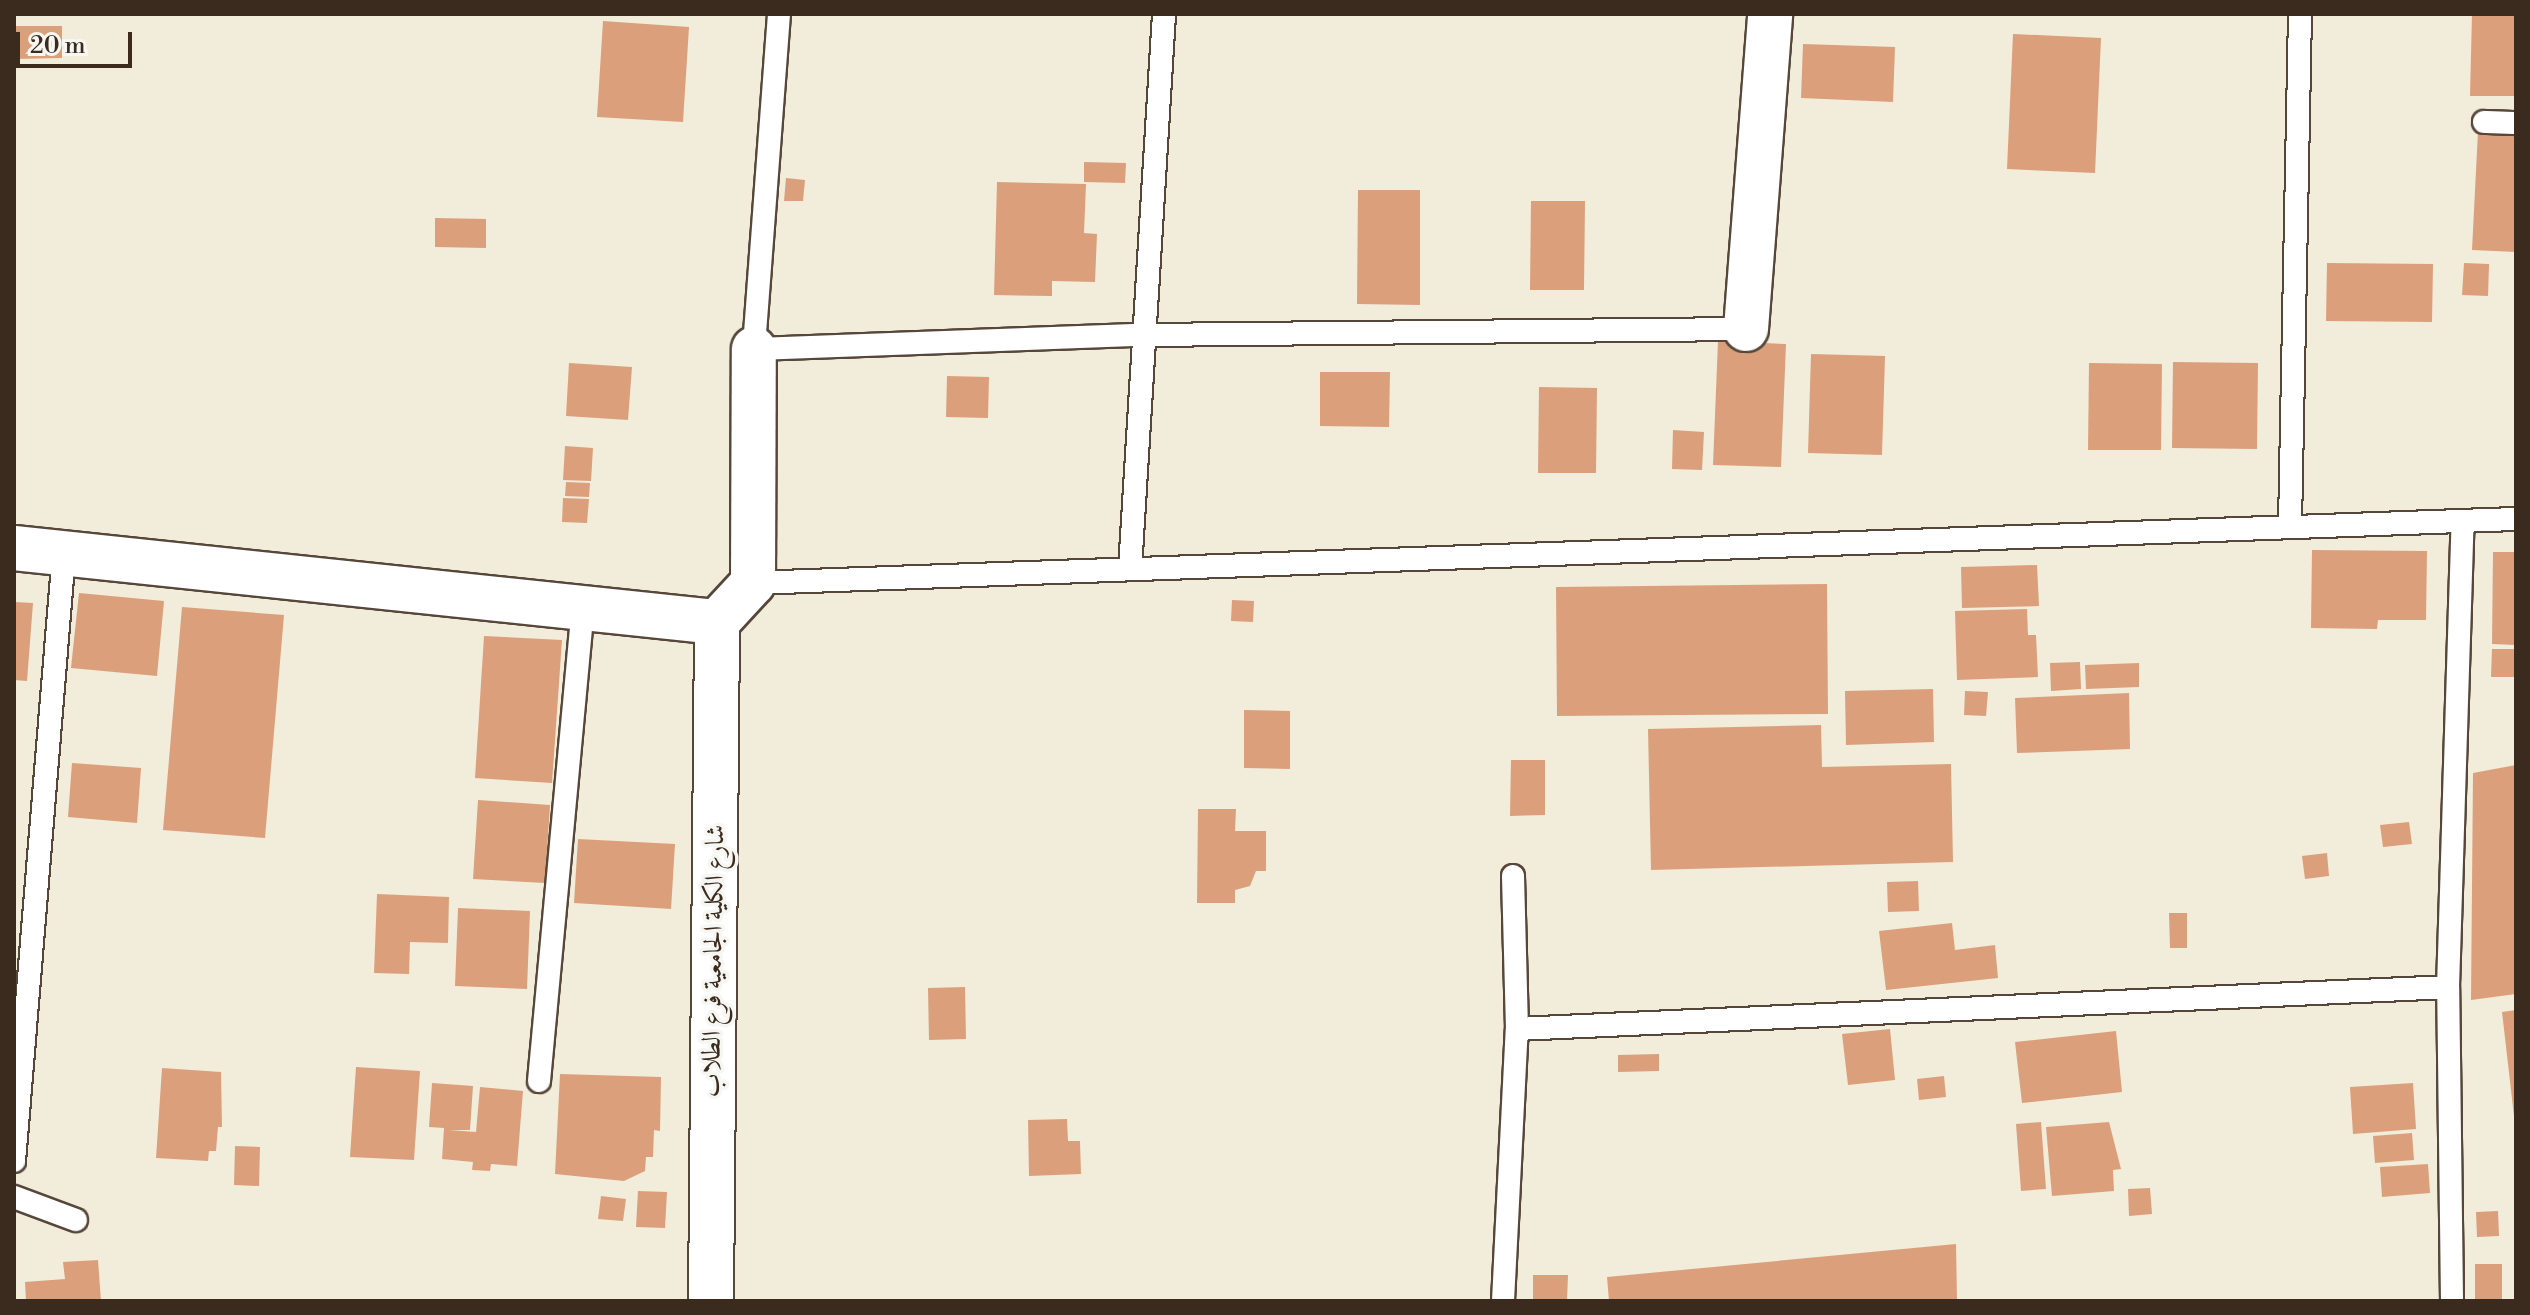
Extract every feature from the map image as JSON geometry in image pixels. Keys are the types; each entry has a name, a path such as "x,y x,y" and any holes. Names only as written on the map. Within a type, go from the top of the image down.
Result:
{"street":[{"path":"1746,329 1770,14"},
{"path":"14,548 717,622 753,583 754,349"},
{"name":"شارع الكلية الجامعية فرع الطلاب","path":"711,1301 717,622"}],"lane":[{"path":"779,14 754,349 1143,335 1746,329"},
{"path":"1130,569 1164,14"},
{"path":"2290,525 2300,14"},
{"path":"2484,122 2516,123"},
{"path":"753,583 2516,519"},
{"path":"2452,1301 2448,987 2463,521"},
{"path":"14,1161 64,553"},
{"path":"539,1081 583,608"},
{"path":"1503,1301 1517,1029 1513,876"},
{"path":"1517,1029 2448,987"},
{"path":"14,1197 76,1220"}],"building":[{"path":"2472,14 2516,14 2516,96 2470,96"},
{"path":"603,21 689,27 683,122 597,117"},
{"path":"14,26 62,26 62,58 14,59"},
{"path":"2013,34 2101,38 2095,173 2007,169"},
{"path":"1803,44 1895,47 1893,102 1801,98"},
{"path":"2478,131 2516,132 2516,252 2472,250"},
{"path":"1084,162 1126,163 1125,183 1084,182"},
{"path":"786,178 805,180 803,201 784,201"},
{"path":"997,182 1086,184 1084,233 1097,234 1095,282 1052,281 1052,296 994,295"},
{"path":"1358,190 1420,190 1420,305 1357,304"},
{"path":"1531,201 1585,201 1584,290 1530,290"},
{"path":"435,218 486,219 486,248 435,247"},
{"path":"2327,263 2433,264 2432,322 2326,321"},
{"path":"2464,263 2489,264 2488,296 2462,295"},
{"path":"1718,341 1786,344 1781,467 1713,465"},
{"path":"1811,354 1885,356 1882,455 1808,453"},
{"path":"2173,362 2258,363 2257,449 2172,448"},
{"path":"569,363 632,367 628,420 566,416"},
{"path":"2089,363 2162,364 2161,450 2088,450"},
{"path":"1320,372 1390,372 1389,427 1320,426"},
{"path":"947,376 989,377 988,418 946,417"},
{"path":"1539,387 1597,388 1596,473 1538,473"},
{"path":"1673,430 1704,432 1702,470 1672,469"},
{"path":"565,446 593,448 591,481 563,480"},
{"path":"566,482 590,483 589,497 565,496"},
{"path":"563,498 589,499 587,523 562,522"},
{"path":"2312,550 2427,551 2426,620 2378,620 2377,629 2311,628"},
{"path":"2493,552 2516,552 2516,645 2492,644"},
{"path":"2037,565 2039,606 1962,608 1961,567"},
{"path":"1827,584 1828,714 1557,716 1556,587"},
{"path":"79,593 164,601 157,676 71,668"},
{"path":"1232,600 1254,601 1253,622 1231,621"},
{"path":"14,602 33,603 27,681 14,680"},
{"path":"182,607 284,615 265,838 163,830"},
{"path":"2027,609 2028,635 2036,635 2038,677 1957,680 1955,611"},
{"path":"484,636 562,640 552,783 475,778"},
{"path":"2492,649 2516,649 2516,677 2491,677"},
{"path":"2080,662 2081,689 2051,691 2050,663"},
{"path":"2139,663 2139,687 2086,689 2085,665"},
{"path":"1933,689 1934,742 1846,745 1845,691"},
{"path":"1965,691 1988,692 1986,716 1964,715"},
{"path":"2129,693 2130,749 2017,753 2015,698"},
{"path":"1244,710 1290,711 1290,769 1244,768"},
{"path":"1821,725 1822,767 1951,764 1953,862 1651,870 1648,729"},
{"path":"1511,760 1545,760 1545,815 1510,816"},
{"path":"72,763 141,768 137,823 68,817"},
{"path":"2516,765 2516,994 2471,1000 2473,773"},
{"path":"478,800 550,805 545,883 473,879"},
{"path":"1198,809 1236,809 1235,831 1266,831 1266,871 1256,871 1250,886 1235,890 1235,903 1197,903"},
{"path":"2409,822 2412,844 2383,847 2380,825"},
{"path":"578,839 675,844 671,909 574,903"},
{"path":"2327,853 2329,876 2305,879 2302,856"},
{"path":"1918,881 1919,911 1888,912 1887,882"},
{"path":"377,894 449,897 448,943 410,942 409,974 374,973"},
{"path":"458,908 530,911 527,989 455,986"},
{"path":"2169,913 2187,913 2187,948 2170,948"},
{"path":"1952,923 1955,950 1995,945 1998,978 1886,990 1879,931"},
{"path":"965,987 966,1039 929,1040 928,988"},
{"path":"2516,1010 2516,1115 2514,1116 2502,1012"},
{"path":"1890,1029 1895,1080 1848,1085 1842,1034"},
{"path":"2116,1031 2122,1092 2022,1103 2015,1042"},
{"path":"1659,1054 1659,1071 1618,1072 1618,1055"},
{"path":"356,1067 420,1071 414,1160 350,1157"},
{"path":"162,1068 221,1072 222,1127 218,1127 216,1151 209,1151 208,1161 156,1158"},
{"path":"560,1074 661,1077 660,1131 654,1130 653,1157 646,1157 645,1171 624,1181 555,1174"},
{"path":"1944,1076 1946,1097 1919,1100 1917,1079"},
{"path":"432,1083 473,1086 470,1130 449,1130 476,1132 480,1087 523,1091 517,1166 491,1164 490,1171 472,1170 473,1162 442,1159 444,1128 429,1127"},
{"path":"2413,1083 2416,1129 2353,1134 2350,1087"},
{"path":"1067,1119 1068,1141 1080,1141 1081,1174 1029,1176 1028,1120"},
{"path":"2041,1122 2046,1189 2021,1191 2016,1124"},
{"path":"2109,1122 2121,1169 2113,1170 2114,1191 2052,1196 2046,1127"},
{"path":"2412,1133 2414,1160 2375,1163 2373,1136"},
{"path":"235,1146 260,1147 259,1186 234,1185"},
{"path":"2428,1164 2430,1193 2382,1197 2380,1167"},
{"path":"2150,1188 2152,1214 2129,1216 2128,1189"},
{"path":"638,1191 667,1192 665,1228 636,1227"},
{"path":"601,1196 626,1199 623,1221 598,1219"},
{"path":"2498,1211 2499,1236 2477,1237 2476,1212"},
{"path":"1956,1244 1957,1301 1609,1301 1607,1277"},
{"path":"98,1260 101,1301 26,1301 25,1282 65,1279 63,1262"},
{"path":"2475,1264 2502,1264 2502,1301 2475,1301"},
{"path":"1533,1275 1568,1275 1567,1301 1533,1300"}]}
